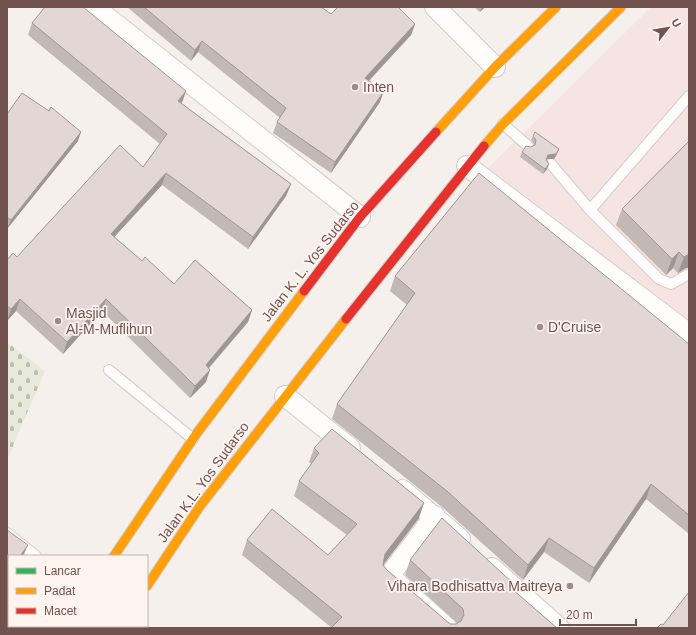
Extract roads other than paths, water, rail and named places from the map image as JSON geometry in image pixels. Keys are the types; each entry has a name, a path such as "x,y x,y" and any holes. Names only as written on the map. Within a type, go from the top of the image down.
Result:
{"main road":[{"name":"Jalan K. L. Yos Sudarso","path":"115,555 193,439 360,217 495,67 556,7"},
{"path":"285,396 502,124 621,7"},
{"name":"Jalan K.L. Yos Sudarso","path":"148,584 200,506 285,396"}],"street":[{"path":"94,7 360,217"},
{"path":"435,7 495,67"},
{"path":"467,166 689,334"},
{"path":"285,396 363,458"},
{"path":"387,478 435,516 559,628"},
{"path":"435,516 389,576 447,628"}],"lane":[{"path":"590,210 689,96"},
{"path":"502,124 528,146"},
{"path":"551,164 590,210 659,279 671,284 689,274"},
{"path":"109,370 193,439"},
{"path":"7,533 35,555"}],"place":[{"name":"Inten","path":"355,87"},
{"name":"Masjid Al-M-Muflihun","path":"58,321"},
{"name":"D'Cruise","path":"540,327"},
{"name":"Vihara Bodhisattva Maitreya","path":"570,586"}]}
